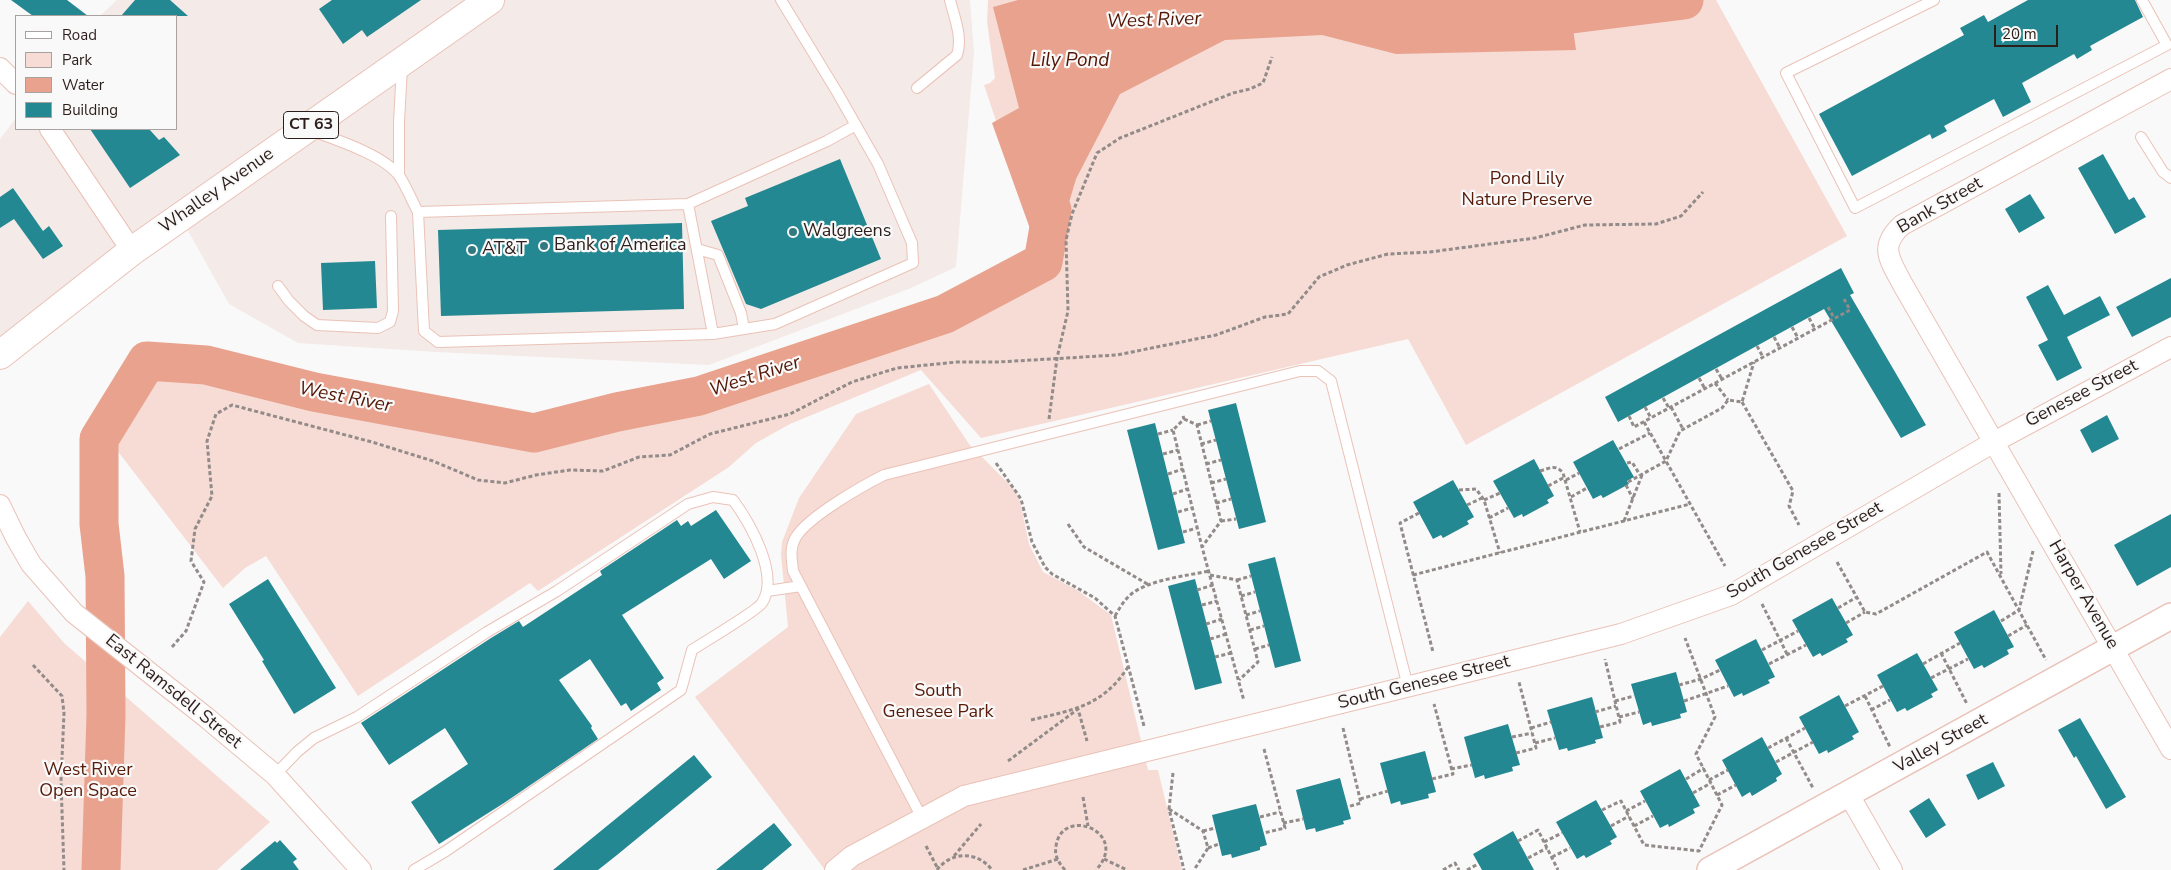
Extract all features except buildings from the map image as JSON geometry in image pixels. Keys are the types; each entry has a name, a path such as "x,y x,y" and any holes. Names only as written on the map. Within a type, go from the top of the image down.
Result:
{"main road":[{"name":"Whalley Avenue","path":"0,355 132,251 490,0"}],"street":[{"path":"0,68 15,83"},
{"name":"Bank Street","path":"1994,442 1890,261 1887,248 1891,235 1902,225 2171,79"},
{"path":"51,130 132,251"},
{"name":"Genesee Street","path":"1994,442 2171,347"},
{"name":"Harper Avenue","path":"1994,442 2171,749"},
{"name":"South Genesee Street","path":"835,870 852,856 964,796 1621,634 1731,595 1994,442"},
{"name":"East Ramsdell Street","path":"0,505 31,564 74,612 208,718 275,775 361,870"},
{"name":"Valley Street","path":"1710,870 2171,616"},
{"path":"1849,795 1892,870"}],"lane":[{"path":"306,129 349,145 376,158 399,175 418,212 424,331 438,342 713,334 775,324 913,263 912,243 878,164 781,0"},
{"path":"917,88 957,55 959,48 958,29 950,0"},
{"path":"1934,0 1786,74 1855,208 2167,45 2142,0"},
{"path":"399,175 402,61"},
{"path":"418,212 688,204 828,141 856,125"},
{"path":"2141,137 2163,172 2171,178"},
{"path":"688,204 713,334"},
{"path":"278,286 299,311 317,325 378,328 390,322 393,311 391,216"},
{"path":"697,249 718,255 741,313 744,329"},
{"path":"922,818 793,571 791,552 795,538 808,524 865,484 884,475 1300,371 1318,371 1331,381 1408,686"},
{"path":"275,775 297,752 314,738 357,717 487,632 557,591 688,504 713,497 733,500 746,517 757,541 768,578 768,591 762,604 692,650 681,690 446,852 414,870"},
{"path":"768,591 801,586"}],"path":[{"path":"1048,434 1057,358 1068,311 1066,240 1072,214 1097,153 1120,138 1263,83 1272,57"},
{"path":"172,647 186,631 204,582 191,561 195,529 212,496 206,442 216,414 232,405 381,445 433,461 478,480 505,483 536,475 570,470 603,471 639,458 670,455 710,434 790,414 852,382 897,368 957,362 999,362 1117,355 1216,335 1265,317 1288,314 1319,276 1346,265 1388,254 1430,252 1536,238 1585,225 1656,224 1681,216 1703,192"},
{"path":"1629,416 1634,427 1722,380 1850,310 1844,299"},
{"path":"1828,307 1834,318"},
{"path":"1809,318 1815,329"},
{"path":"1792,327 1798,338"},
{"path":"1774,337 1780,348"},
{"path":"1757,346 1763,357"},
{"path":"1754,362 1742,402 1793,491 1789,506 1799,525"},
{"path":"1716,369 1722,380"},
{"path":"1699,378 1705,389"},
{"path":"1715,383 1728,400 1742,402"},
{"path":"1663,398 1683,429"},
{"path":"1633,499 1627,484 1666,461 1680,430 1722,408 1728,400"},
{"path":"1180,401 1184,420"},
{"path":"1645,407 1651,418"},
{"path":"1184,420 1196,425 1211,421"},
{"path":"1158,434 1173,430 1184,420"},
{"path":"1644,422 1725,566"},
{"path":"1196,425 1221,521"},
{"path":"1173,430 1197,528 1244,701"},
{"path":"1619,449 1650,433"},
{"path":"1201,444 1216,440"},
{"path":"988,449 1021,500 1032,542 1045,567 1052,574 1095,598 1115,616 1144,726"},
{"path":"1163,454 1178,450"},
{"path":"1206,464 1221,460"},
{"path":"1627,463 1632,462 1641,475"},
{"path":"1540,470 1557,467 1566,479 1580,532"},
{"path":"1168,474 1182,470"},
{"path":"1548,486 1579,473"},
{"path":"1624,521 1641,475"},
{"path":"1211,483 1226,479"},
{"path":"1571,497 1587,488"},
{"path":"1173,494 1188,489"},
{"path":"1459,490 1476,489 1483,499 1500,553"},
{"path":"1998,490 2001,576"},
{"path":"1467,505 1500,493"},
{"path":"1216,503 1231,499"},
{"path":"1413,575 1690,504"},
{"path":"1178,512 1192,508"},
{"path":"1489,518 1508,508"},
{"path":"1419,513 1400,523 1433,652"},
{"path":"1202,547 1221,521 1236,519"},
{"path":"1068,524 1084,547 1149,585"},
{"path":"1183,532 1197,528"},
{"path":"2001,622 2019,610 2033,548"},
{"path":"1846,623 1865,612 1876,614 1988,552 2048,662"},
{"path":"1837,562 1865,612"},
{"path":"1115,616 1130,595 1149,585 1210,573 1237,580 1251,576"},
{"path":"1237,580 1258,662 1239,680"},
{"path":"1197,590 1213,585"},
{"path":"1241,596 1255,592"},
{"path":"1838,608 1857,597"},
{"path":"1202,605 1217,601"},
{"path":"1762,604 1787,654"},
{"path":"1246,614 1260,611"},
{"path":"1206,624 1222,619"},
{"path":"2008,636 2028,625"},
{"path":"1250,630 1264,626"},
{"path":"1762,650 1798,631"},
{"path":"1210,639 1226,634"},
{"path":"1602,810 1621,801 1644,845 1699,851 1722,805 1696,754 1715,717 1685,638"},
{"path":"1923,664 1960,643"},
{"path":"1255,649 1269,645"},
{"path":"1769,664 1806,646"},
{"path":"1215,657 1232,653"},
{"path":"1941,653 1968,705"},
{"path":"1931,678 1968,658"},
{"path":"1600,727 1620,722 1605,659"},
{"path":"33,664 62,696 64,713 61,781 64,870"},
{"path":"1008,761 1078,709 1105,694 1121,678 1128,667"},
{"path":"1679,685 1701,679 1720,670"},
{"path":"1516,753 1536,748 1519,682"},
{"path":"1684,701 1728,686"},
{"path":"1845,706 1883,686"},
{"path":"1615,701 1634,696"},
{"path":"1865,696 1890,748"},
{"path":"1871,710 1890,700"},
{"path":"1432,779 1452,774 1434,704"},
{"path":"1595,712 1616,706"},
{"path":"1031,720 1078,709"},
{"path":"1078,709 1087,741"},
{"path":"1619,717 1639,712"},
{"path":"1531,728 1550,722"},
{"path":"1343,728 1361,803 1348,807"},
{"path":"1768,748 1805,728"},
{"path":"1512,737 1532,732"},
{"path":"1535,743 1555,738"},
{"path":"1786,738 1813,789"},
{"path":"1776,762 1812,742"},
{"path":"1264,749 1285,828 1264,833"},
{"path":"1452,770 1472,765"},
{"path":"1686,779 1704,768"},
{"path":"1693,792 1728,770"},
{"path":"1173,773 1169,809 1184,870"},
{"path":"1717,795 1736,785"},
{"path":"1360,798 1388,792"},
{"path":"1082,797 1088,826"},
{"path":"1626,811 1645,801"},
{"path":"1169,809 1204,831 1208,848"},
{"path":"1260,817 1280,812"},
{"path":"1611,826 1629,816"},
{"path":"1634,826 1653,816"},
{"path":"1283,823 1303,818"},
{"path":"926,846 938,870 942,864 954,857 981,824"},
{"path":"1065,870 1058,859 1056,844 1060,836 1066,830 1075,826 1088,826 1100,834 1105,842 1106,852 1104,859 1096,870"},
{"path":"1204,831 1215,828"},
{"path":"1518,841 1538,830 1558,870"},
{"path":"1544,842 1562,833"},
{"path":"1194,870 1208,848 1219,844"},
{"path":"1528,858 1546,848"},
{"path":"1552,857 1570,848"},
{"path":"954,857 968,855 981,859 992,870"},
{"path":"1023,870 1058,859"},
{"path":"1104,859 1127,870"},
{"path":"1443,870 1455,863 1459,870"},
{"path":"1467,870 1478,864"}],"shaded area":[{"path":"117,0 970,0 974,53 956,267 911,288 709,365 436,352 298,343 229,304 182,220 0,346 0,139 15,119 15,130 178,130 178,15 101,15"}],"green space":[{"name":"Pond Lily Nature Preserve","path":"988,0 1716,0 1847,236 1466,445 1408,339 981,438 921,370 790,424 756,443 729,467 538,591 530,583 358,696 266,556 245,568 223,588 103,432 125,396 143,383 180,365 217,364 331,384 528,414 664,398 820,348 880,324 1010,289 1048,276 984,85 990,83 995,78 987,22"},
{"name":"South Genesee Park","path":"929,384 969,444 1015,490 1020,501 1029,544 1043,572 1077,590 1111,615 1148,770 1158,770 1182,870 825,870 695,697 788,627 781,555 782,542 799,498 856,414"},
{"name":"West River Open Space","path":"28,601 64,643 270,822 217,870 0,870 0,637"}],"water":[{"name":"Lily Pond","path":"1018,0 1569,0 1576,50 1396,54 1322,35 1225,40 1120,94 1076,179 1047,276 992,123 1019,108 993,7"}],"waterway":[{"name":"West River","path":"1518,15 1564,15 1684,0"},
{"name":"West River","path":"101,870 106,715 105,576 99,524 99,439 147,361 206,365 314,392 534,433 617,412 699,396 945,314 1043,262 1052,210"}],"place":[{"name":"Walgreens","path":"793,232"},
{"name":"Bank of America","path":"544,246"},
{"name":"AT&T","path":"472,250"}]}
